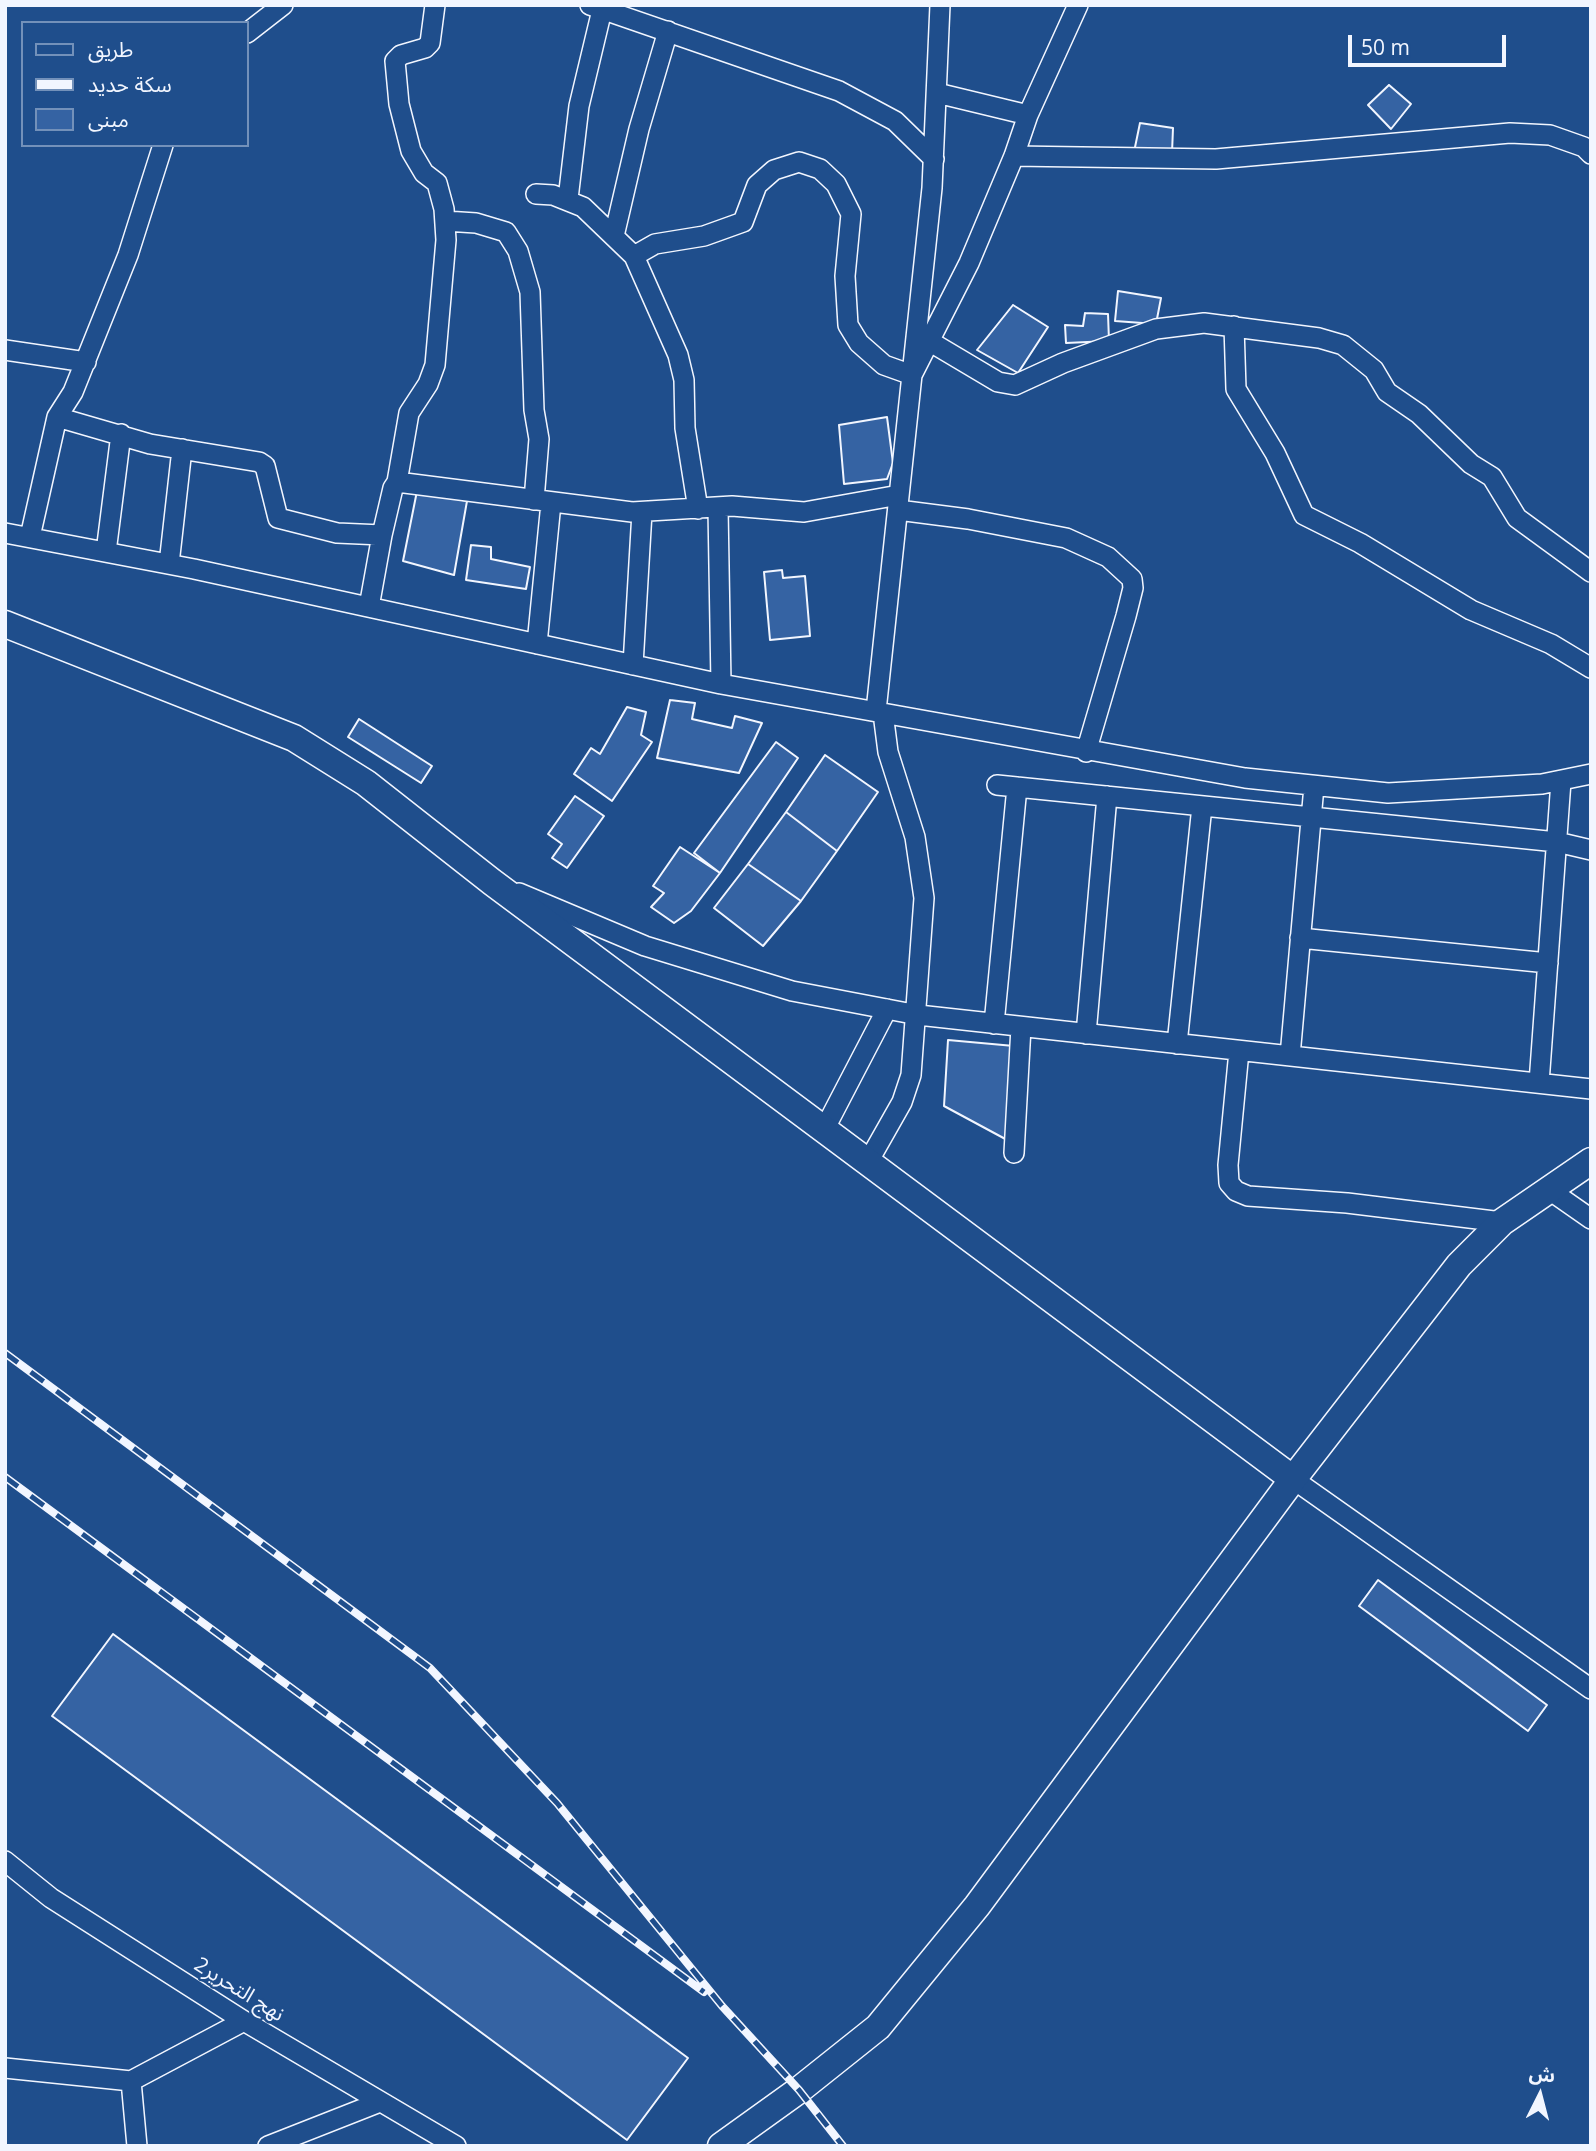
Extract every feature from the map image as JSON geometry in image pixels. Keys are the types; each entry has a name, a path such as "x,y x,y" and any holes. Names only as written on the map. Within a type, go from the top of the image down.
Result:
{"street":[{"path":"248,32 283,5"},
{"path":"369,607 382,535 393,488 397,482 409,413 428,384 435,365 444,280 445,221 437,183 424,173 411,151 394,75 395,61 401,55 419,51 430,43 435,5"},
{"path":"868,1162 902,1102 911,1076 918,1015 924,898 921,870 915,837 888,752 880,712 898,502 933,159 940,5"},
{"path":"912,375 969,263 1014,156 1028,115 1078,5"},
{"path":"568,199 579,106 596,8 839,91 871,105 903,128 933,159"},
{"path":"614,236 639,129 668,31"},
{"path":"937,93 1028,115"},
{"path":"1014,156 1216,159 1510,133 1550,135 1584,146 1591,154"},
{"path":"30,537 57,417 74,392 128,255 162,147"},
{"path":"634,256 655,244 704,236 743,222 757,185 774,170 799,163 820,169 836,184 850,214 845,276 848,325 859,343 884,365 912,375"},
{"path":"536,194 568,199 583,207 634,256 678,355 684,380 685,428 708,508 721,684"},
{"path":"445,221 476,223 506,232 521,262 530,292 534,410 539,439 542,501 537,644"},
{"path":"929,341 998,382 1015,385 1063,363 1156,329 1204,323 1319,338 1352,351 1374,370 1387,392 1419,414 1471,464 1492,477 1517,518 1591,572"},
{"path":"1234,326 1236,389 1275,453 1304,515 1360,543 1471,610 1551,644 1591,668"},
{"path":"5,350 86,362"},
{"path":"57,417 121,433 150,444 259,462 265,466 278,518 337,533 382,535"},
{"path":"106,552 121,433"},
{"path":"169,564 182,449"},
{"path":"397,482 642,512 708,508 804,512 898,502 1066,538 1108,556 1132,579 1133,588 1086,752"},
{"path":"633,665 642,512"},
{"path":"5,533 169,564 721,684 1086,752 1244,778 1388,793 1542,785 1591,775"},
{"path":"5,624 294,738 366,783 492,882 1293,1479 1591,1689"},
{"path":"1539,1083 1561,780"},
{"path":"994,1024 1007,786 1557,842 1591,850"},
{"path":"1290,1056 1314,786"},
{"path":"1086,1034 1107,796"},
{"path":"1177,1044 1202,806"},
{"path":"492,882 645,946 792,991 918,1015 1591,1089"},
{"path":"1300,939 1548,963"},
{"path":"824,1130 887,1009"},
{"path":"1014,1153 1021,1027"},
{"path":"1239,1051 1228,1165 1229,1183 1236,1191 1248,1196 1393,1208 1502,1222"},
{"path":"721,2146 778,2106 878,2027 938,1956 1293,1479 1459,1265 1502,1222 1591,1161"},
{"path":"1548,1189 1591,1219"},
{"name":"نهج التحرير2","path":"5,1861 51,1898 244,2021 456,2146"},
{"path":"5,2068 131,2081 244,2021"},
{"path":"131,2081 137,2146"},
{"path":"268,2146 380,2102"}],"building":[{"path":"1389,85 1411,104 1391,129 1368,105"},
{"path":"1140,123 1173,128 1172,153 1134,152"},
{"path":"1118,291 1161,298 1156,324 1115,321"},
{"path":"1013,305 1048,327 1018,373 977,350"},
{"path":"1085,313 1108,314 1109,341 1066,343 1065,325 1083,326"},
{"path":"887,417 893,463 887,479 844,484 839,425"},
{"path":"417,491 467,501 454,575 403,561"},
{"path":"471,545 491,547 491,559 530,567 526,589 466,580"},
{"path":"782,570 783,578 805,576 810,636 770,640 764,572"},
{"path":"670,700 695,703 692,719 732,728 735,716 762,723 739,773 657,758"},
{"path":"627,707 646,712 641,735 652,742 612,801 574,774 591,748 600,754"},
{"path":"359,719 432,766 421,783 348,737"},
{"path":"776,742 798,758 720,873 694,853"},
{"path":"825,755 878,792 837,851 786,812"},
{"path":"575,796 604,816 567,868 552,858 562,844 548,834"},
{"path":"786,812 837,851 801,901 748,864"},
{"path":"680,847 720,873 691,911 674,923 651,907 664,893 653,886"},
{"path":"748,864 801,901 763,946 714,908"},
{"path":"948,1040 1014,1046 1009,1141 944,1106"},
{"path":"1378,1580 1547,1705 1528,1731 1359,1606"},
{"path":"113,1634 688,2058 627,2140 52,1716"}],"railway":[{"path":"5,1353 430,1668 557,1803 722,2006 799,2090 843,2146"},
{"path":"5,1477 704,1992"}]}
